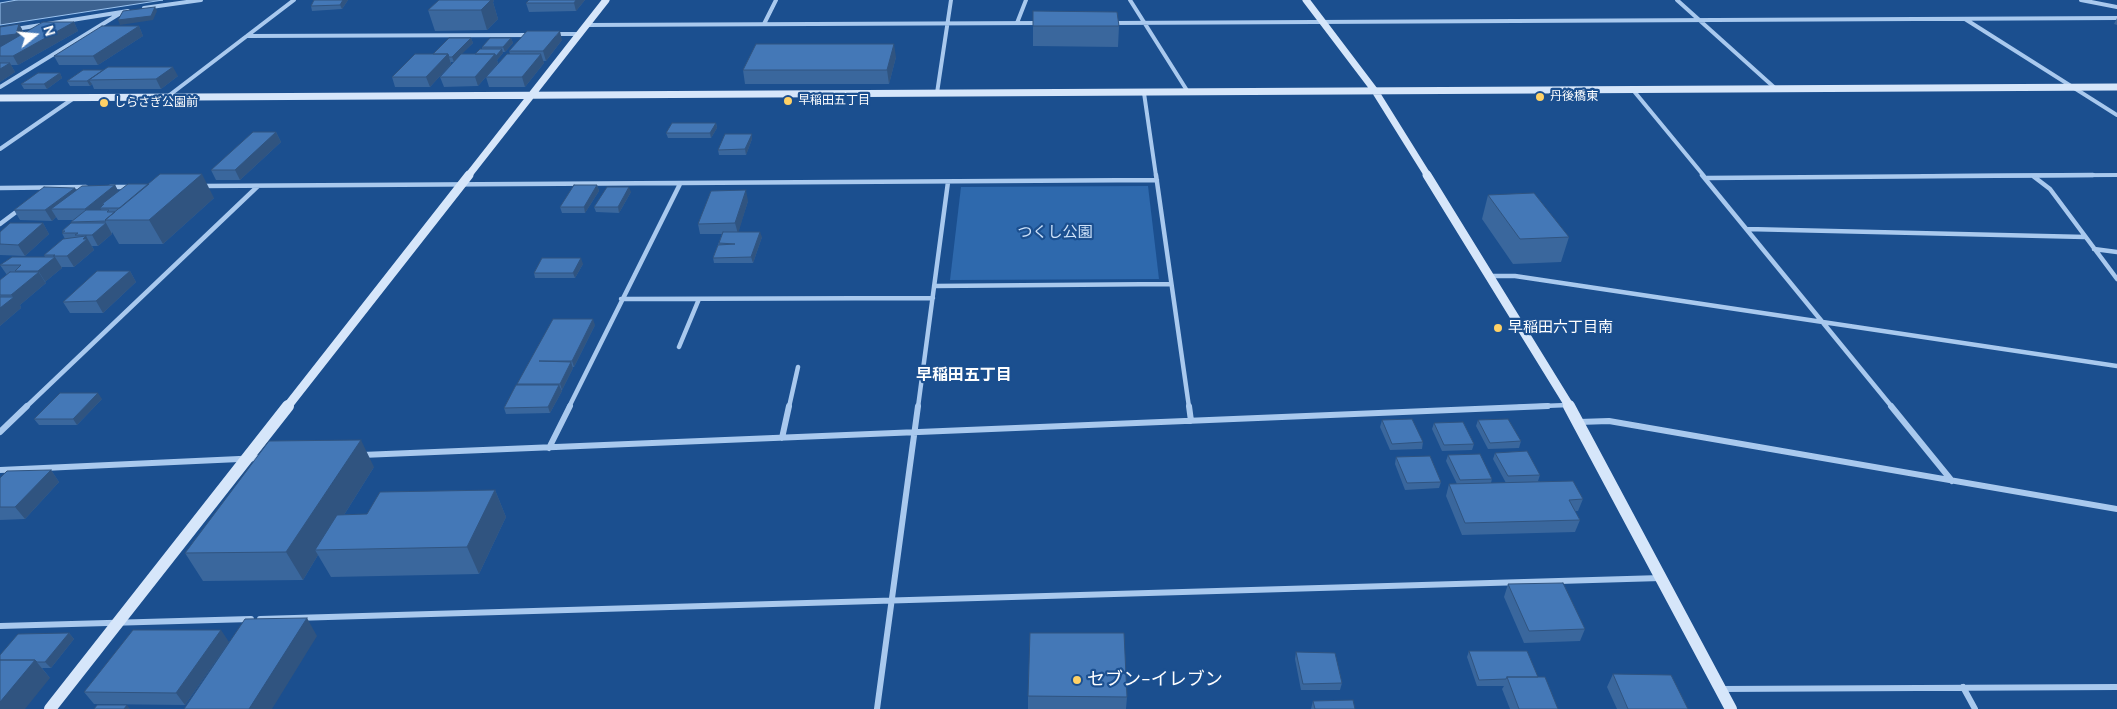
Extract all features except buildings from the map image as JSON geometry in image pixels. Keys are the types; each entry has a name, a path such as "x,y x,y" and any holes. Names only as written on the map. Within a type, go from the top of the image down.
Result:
{"street":[{"path":"140,9 201,0"},
{"path":"166,98 294,0"},
{"path":"50,709 533,96 606,0"},
{"path":"764,24 776,0"},
{"path":"937,93 951,0"},
{"path":"1017,24 1026,0"},
{"path":"1130,0 1188,92"},
{"path":"1306,0 1375,91 1579,422 1731,709"},
{"path":"1677,0 1776,89"},
{"path":"2081,0 2117,7"},
{"path":"8,30 131,10"},
{"path":"0,87 122,12"},
{"path":"1105,23 2117,18"},
{"path":"1964,19 2117,115"},
{"path":"586,25 1046,23"},
{"path":"247,36 540,34"},
{"path":"550,34 579,34"},
{"path":"0,98 2117,87"},
{"path":"1633,90 1952,481"},
{"path":"1144,92 1191,421"},
{"path":"0,149 75,98"},
{"path":"1706,178 2117,175"},
{"path":"2033,176 2050,189 2117,279"},
{"path":"192,186 1157,180"},
{"path":"877,709 948,182"},
{"path":"548,448 680,184"},
{"path":"0,432 259,186"},
{"path":"0,188 96,187"},
{"path":"105,187 134,187"},
{"path":"40,193 48,188"},
{"path":"0,224 27,203"},
{"path":"1747,229 2085,237"},
{"path":"2094,249 2117,252"},
{"path":"1488,276 1515,276 2117,366"},
{"path":"934,286 1171,284"},
{"path":"621,299 932,298"},
{"path":"679,347 700,299"},
{"path":"782,438 798,367"},
{"path":"354,455 1568,405"},
{"path":"1579,422 1609,421 2117,509"},
{"path":"0,470 266,458"},
{"path":"0,626 1661,578"},
{"path":"1963,687 1975,709"},
{"path":"1720,689 2117,687"}],"green space":[{"name":"つくし公園","path":"1148,186 1159,279 950,280 961,187"}],"shaded area":[{"path":"17,0 163,0 0,25 0,3"}],"place":[{"name":"丹後橋東","path":"1540,97"},
{"name":"早稲田五丁目","path":"788,101"},
{"name":"しらさぎ公園前","path":"104,103"},
{"name":"早稲田六丁目南","path":"1498,328"},
{"name":"セブン-イレブン","path":"1077,680"}],"district":[{"name":"早稲田五丁目","path":"964,376"}]}
